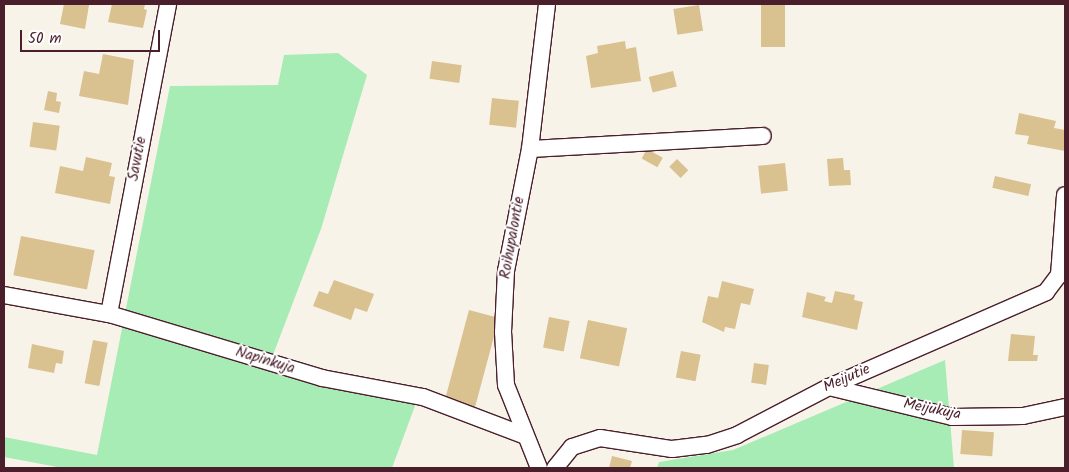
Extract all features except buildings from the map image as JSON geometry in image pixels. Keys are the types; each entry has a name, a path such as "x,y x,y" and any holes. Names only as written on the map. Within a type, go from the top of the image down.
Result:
{"street":[{"name":"Savutie","path":"108,314 168,4"},
{"name":"Roihupalontie","path":"539,468 524,435 506,385 503,332 506,271 530,149 547,4"},
{"path":"530,149 763,136"},
{"name":"Meijutie","path":"555,468 572,447 600,438 672,449 707,445 737,435 829,387 1046,292 1060,275 1065,195"},
{"name":"Napinkuja","path":"4,295 108,314 322,378 423,397 524,435"},
{"name":"Meijukuja","path":"829,387 952,418 1023,416 1065,407"}],"green space":[{"path":"338,53 367,75 321,229 268,368 416,403 392,468 63,468 4,457 4,437 97,455 170,86 278,85 284,55"},
{"path":"945,360 954,468 657,468 659,462 733,450"}]}
